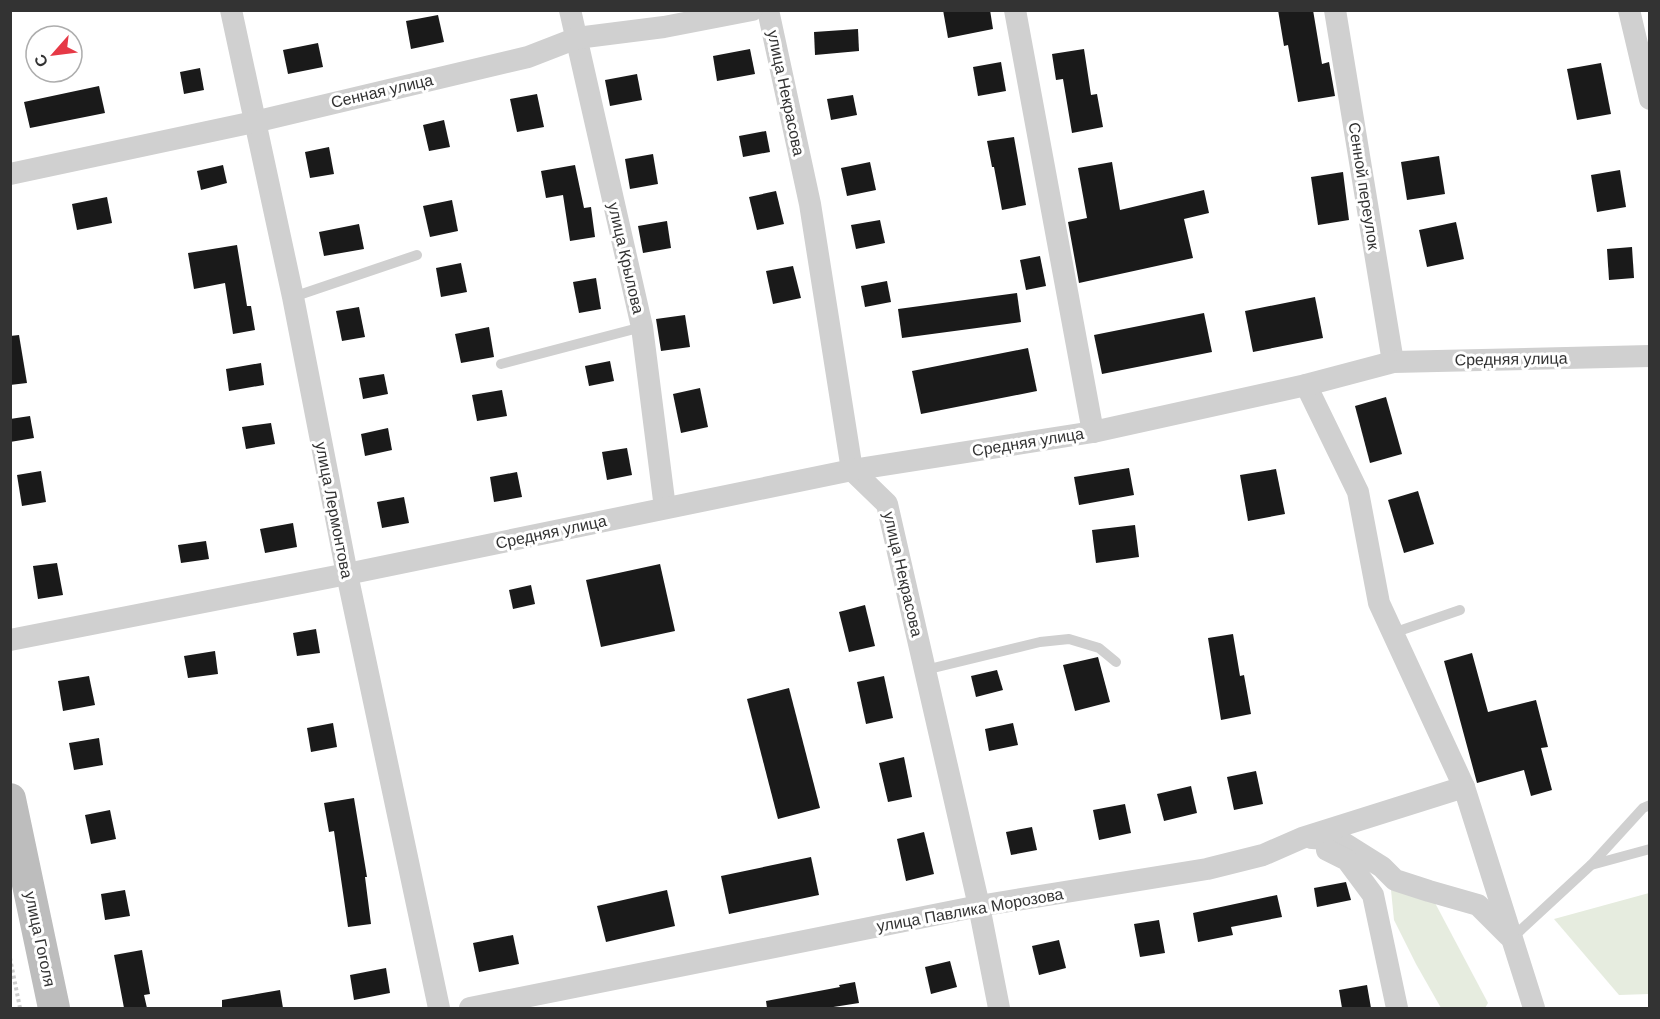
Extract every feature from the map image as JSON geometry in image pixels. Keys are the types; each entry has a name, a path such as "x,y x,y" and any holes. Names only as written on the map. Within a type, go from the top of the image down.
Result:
{"street":[{"name":"улица Лермонтова","path":"231,10 293,297 347,574 438,1008"},
{"name":"улица Крылова","path":"570,10 642,327 665,508"},
{"name":"Сенная улица","path":"10,174 254,122 528,57 577,38 664,27 752,10"},
{"name":"улица Некрасова","path":"768,10 810,204 852,470 887,504 979,906 999,1008"},
{"name":"Средняя улица","path":"1015,10 1093,432"},
{"name":"Сенной переулок","path":"1335,10 1393,362"},
{"path":"1629,10 1650,99"},
{"name":"Средняя улица","path":"10,640 347,574 852,470 1093,432 1306,386 1393,362 1650,356"},
{"path":"1306,386 1358,492 1379,603 1464,787 1534,1008"},
{"name":"улица Павлика Морозова","path":"470,1008 979,906 1207,870 1263,855 1302,838 1464,787"},
{"name":"улица Гоголя","path":"10,799 54,1008"},
{"path":"1302,838 1339,840 1382,867 1395,880 1478,905 1511,939"},
{"path":"1302,838 1347,860 1373,895 1397,1008"}],"lane":[{"path":"293,297 417,255"},
{"path":"501,364 642,327"},
{"path":"1393,633 1460,610"},
{"path":"925,670 1040,642 1069,639 1099,648 1116,662"},
{"path":"1511,939 1591,865 1643,808 1650,805"},
{"path":"1591,865 1650,849"}],"path":[{"path":"10,958 20,1008"}],"shaded area":[{"path":"1391,890 1434,901 1488,1003 1485,1008 1441,1008 1394,920"},
{"path":"1649,893 1649,994 1619,995 1554,919"}],"building":[{"path":"943,10 990,10 993,29 948,38"},
{"path":"1278,10 1313,10 1322,64 1329,62 1335,96 1298,102 1288,45 1284,46"},
{"path":"438,15 444,42 411,49 406,21"},
{"path":"858,29 859,51 815,55 814,32"},
{"path":"318,43 323,67 288,74 283,50"},
{"path":"750,49 755,74 717,81 713,56"},
{"path":"1084,49 1091,95 1097,94 1103,127 1072,133 1063,79 1056,80 1052,54"},
{"path":"1001,62 1006,91 978,96 973,67"},
{"path":"1601,63 1611,114 1577,120 1567,69"},
{"path":"200,68 204,90 184,94 180,72"},
{"path":"637,74 642,100 610,106 605,80"},
{"path":"99,86 105,113 30,128 24,102"},
{"path":"537,94 544,127 517,132 510,99"},
{"path":"853,95 857,115 831,120 827,99"},
{"path":"444,120 450,147 429,151 423,125"},
{"path":"766,131 770,152 743,157 739,136"},
{"path":"1014,137 1026,205 1002,210 987,141"},
{"path":"329,147 334,174 310,178 305,152"},
{"path":"653,154 658,184 630,189 625,159"},
{"path":"1439,156 1445,194 1407,200 1401,162"},
{"path":"870,162 876,190 847,196 841,168"},
{"path":"1112,162 1120,210 1204,190 1209,213 1184,219 1193,258 1079,283 1068,222 1087,218 1078,168"},
{"path":"223,165 227,183 201,190 197,171"},
{"path":"575,165 584,208 591,207 595,237 570,241 563,195 546,198 541,171"},
{"path":"1620,170 1626,207 1597,212 1591,175"},
{"path":"1343,172 1349,220 1318,225 1311,177"},
{"path":"776,191 784,224 757,230 749,197"},
{"path":"107,197 112,223 77,230 72,204"},
{"path":"452,200 458,231 430,237 423,206"},
{"path":"880,220 885,243 856,249 851,225"},
{"path":"667,221 671,248 643,253 638,226"},
{"path":"1456,222 1464,259 1427,267 1419,230"},
{"path":"359,224 364,249 324,256 319,232"},
{"path":"237,245 247,306 251,306 255,330 233,334 225,283 194,289 188,253"},
{"path":"1632,247 1634,278 1609,280 1607,249"},
{"path":"1040,256 1046,286 1026,290 1020,260"},
{"path":"461,263 467,292 441,297 436,268"},
{"path":"793,266 801,298 773,304 766,271"},
{"path":"596,278 601,309 579,313 573,282"},
{"path":"887,281 891,302 865,307 861,286"},
{"path":"1017,293 1021,322 902,338 898,309"},
{"path":"1315,297 1323,338 1253,352 1245,311"},
{"path":"359,307 365,337 342,341 336,311"},
{"path":"1204,313 1212,352 1102,374 1094,335"},
{"path":"685,315 690,347 661,351 656,319"},
{"path":"489,327 494,357 461,363 455,334"},
{"path":"19,335 27,383 10,385 10,336"},
{"path":"1028,348 1037,391 921,414 912,371"},
{"path":"610,361 614,381 589,386 585,366"},
{"path":"261,363 264,385 229,391 226,369"},
{"path":"384,374 388,394 363,399 359,378"},
{"path":"700,388 708,427 681,433 673,394"},
{"path":"502,390 507,416 477,421 472,395"},
{"path":"1386,397 1402,454 1370,463 1355,406"},
{"path":"30,416 34,438 10,442 10,419"},
{"path":"271,423 275,444 246,449 242,427"},
{"path":"388,428 392,450 365,456 361,434"},
{"path":"627,448 632,475 607,480 602,452"},
{"path":"1129,468 1134,495 1079,505 1074,477"},
{"path":"1276,469 1285,514 1248,521 1240,475"},
{"path":"41,471 46,502 22,506 17,475"},
{"path":"517,472 522,497 494,502 490,477"},
{"path":"1418,491 1434,544 1404,553 1388,500"},
{"path":"404,497 409,523 382,528 377,502"},
{"path":"293,523 297,547 265,553 260,529"},
{"path":"1135,525 1139,557 1096,563 1092,530"},
{"path":"206,541 209,559 181,563 178,545"},
{"path":"57,563 63,595 38,599 33,566"},
{"path":"660,564 675,631 601,647 586,580"},
{"path":"531,585 535,604 513,609 509,590"},
{"path":"865,605 875,646 849,652 839,612"},
{"path":"316,629 320,653 297,656 293,633"},
{"path":"1233,634 1240,676 1244,675 1251,714 1221,720 1208,638"},
{"path":"215,651 218,674 188,678 184,656"},
{"path":"1472,653 1488,712 1536,700 1548,747 1541,748 1552,790 1531,796 1524,770 1477,783 1444,661"},
{"path":"1098,657 1110,702 1075,711 1063,665"},
{"path":"997,670 1003,690 976,697 971,676"},
{"path":"89,676 95,705 63,711 58,681"},
{"path":"884,676 893,718 866,724 857,682"},
{"path":"789,688 820,808 778,819 747,699"},
{"path":"333,723 337,747 311,752 307,728"},
{"path":"1013,723 1018,745 989,751 985,729"},
{"path":"99,738 103,765 74,770 69,743"},
{"path":"904,757 912,797 888,802 879,763"},
{"path":"1256,771 1263,804 1234,810 1227,777"},
{"path":"1191,786 1197,813 1164,821 1157,794"},
{"path":"354,798 367,877 365,877 371,924 348,927 334,831 329,832 324,803"},
{"path":"1125,804 1131,833 1099,840 1093,810"},
{"path":"110,810 116,839 91,844 85,815"},
{"path":"1032,827 1037,850 1011,855 1006,832"},
{"path":"924,832 934,874 906,881 897,839"},
{"path":"811,857 819,895 729,914 721,876"},
{"path":"1346,882 1351,900 1317,907 1314,888"},
{"path":"125,890 130,916 105,920 101,894"},
{"path":"667,890 675,926 606,942 597,906"},
{"path":"1277,895 1282,917 1231,927 1233,935 1198,942 1193,913"},
{"path":"1159,920 1165,953 1140,957 1134,924"},
{"path":"513,935 519,964 479,972 473,943"},
{"path":"1059,940 1066,968 1039,975 1032,946"},
{"path":"142,950 150,994 144,995 147,1008 124,1008 114,955"},
{"path":"950,961 957,987 931,994 925,967"},
{"path":"386,968 390,993 354,1000 350,975"},
{"path":"855,982 859,1003 827,1008 767,1008 766,1001"},
{"path":"1367,985 1371,1008 1342,1008 1339,990"},
{"path":"280,990 283,1008 222,1008 222,1000"}]}
